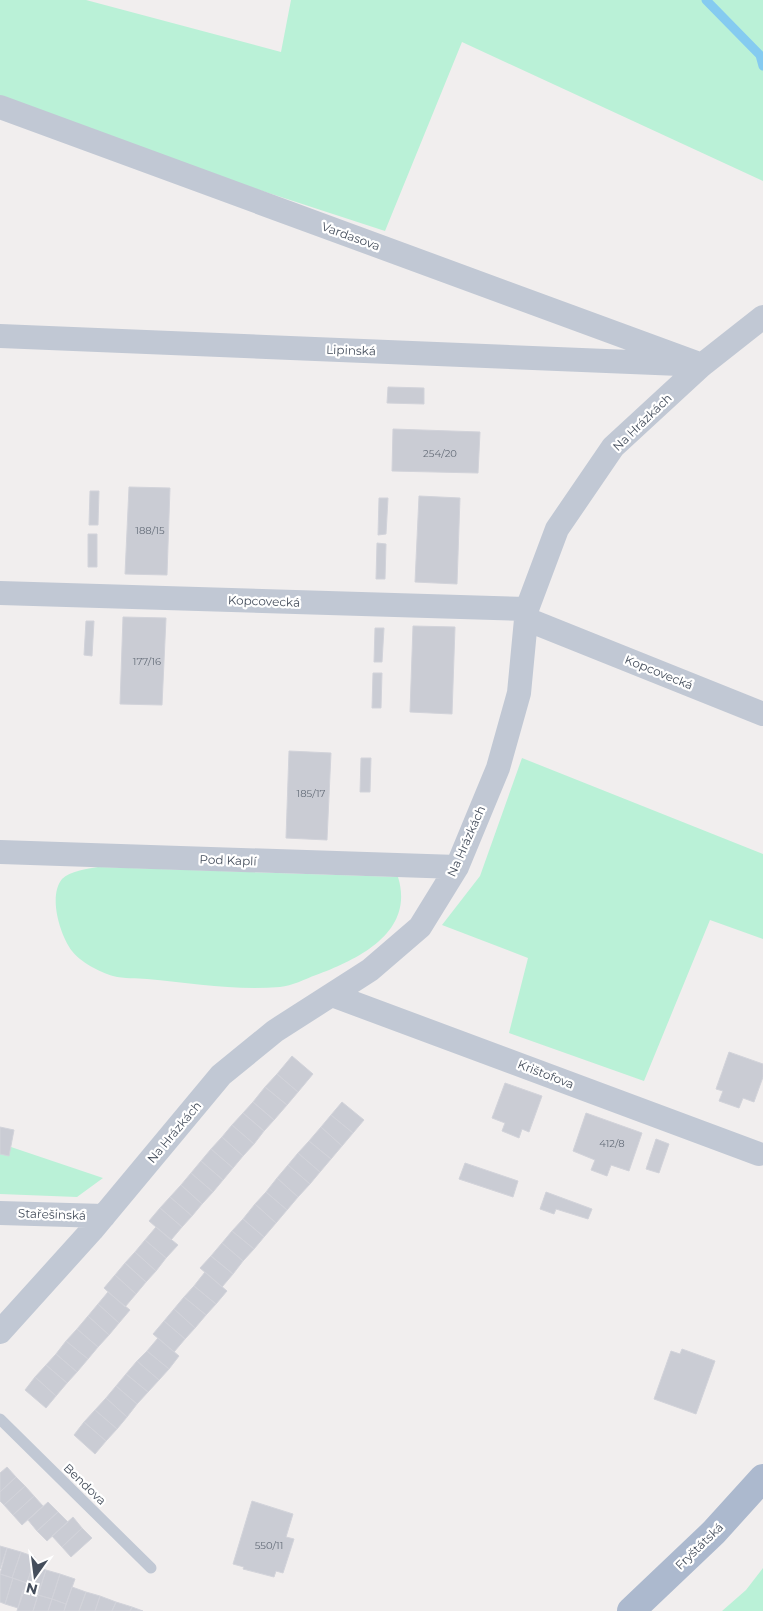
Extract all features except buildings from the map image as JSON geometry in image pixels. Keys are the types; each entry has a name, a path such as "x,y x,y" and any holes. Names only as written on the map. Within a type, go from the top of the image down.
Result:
{"main road":[{"name":"Fryštátská","path":"631,1611 714,1532 763,1478"}],"street":[{"name":"Vardasova","path":"0,107 702,364"},
{"name":"Na Hrázkách","path":"0,1332 104,1216 221,1075 276,1031 370,970 420,927 457,867 498,768 519,693 527,614 557,529 613,447 702,364 763,317"},
{"name":"Lipinská","path":"0,336 702,364"},
{"name":"Kopcovecká","path":"0,593 527,614 763,714"},
{"name":"Pod Kaplí","path":"0,852 457,867"},
{"name":"Krištofova","path":"332,995 759,1154"},
{"name":"Stařešinská","path":"0,1213 104,1216"}],"lane":[{"name":"Bendova","path":"0,1419 152,1568"}],"green space":[{"path":"0,0 86,0 281,52 291,0 763,0 763,181 462,42 385,231 0,105"},
{"path":"522,758 763,854 763,939 710,920 644,1081 509,1033 528,958 442,925 480,876"},
{"path":"98,867 398,877 401,896 398,913 391,928 380,941 349,961 289,985 263,988 230,987 122,978 96,969 76,955 63,935 57,915 56,895 62,879 74,872"},
{"path":"11,1147 103,1178 77,1197 0,1194 0,1152 9,1154"},
{"path":"763,1568 763,1611 722,1611 746,1590"}],"waterway":[{"path":"706,0 760,55 763,66"}]}
